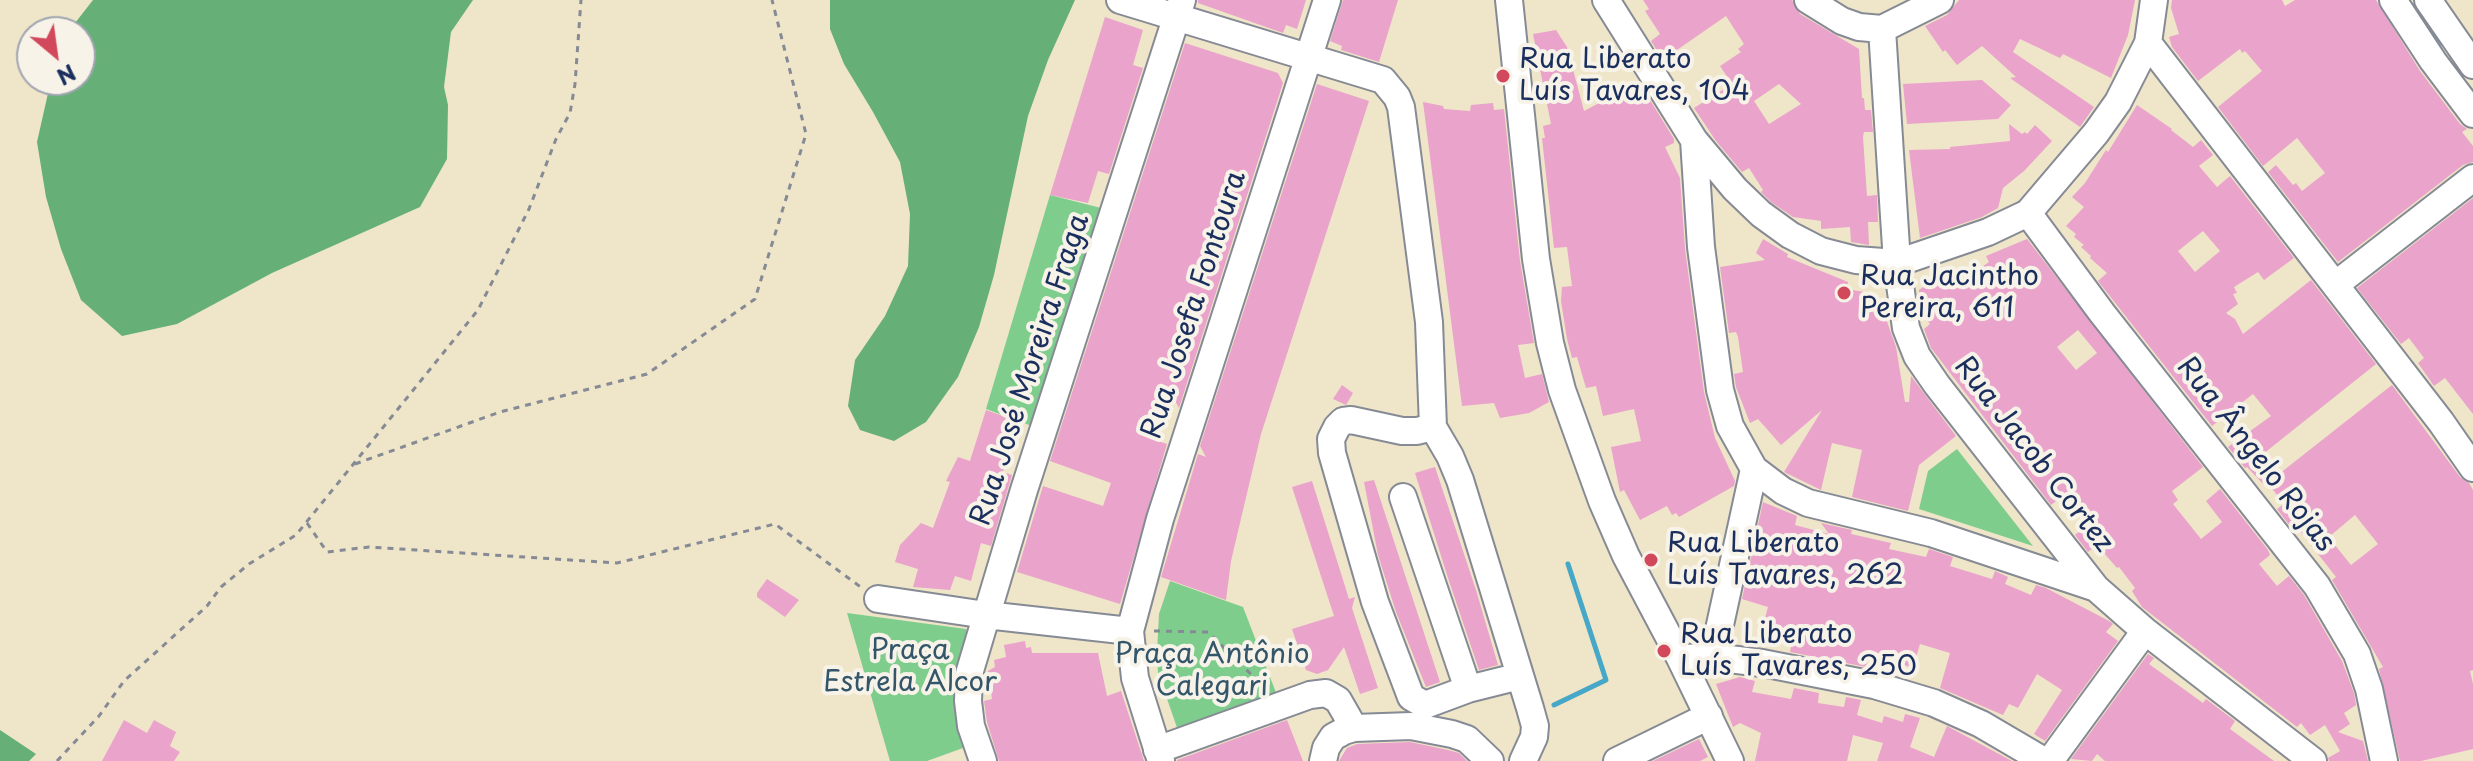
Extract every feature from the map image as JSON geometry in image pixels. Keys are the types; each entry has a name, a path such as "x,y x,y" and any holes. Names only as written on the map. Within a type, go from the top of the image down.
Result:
{"street":[{"path":"1120,0 1179,8 1308,59 1383,80 1397,97 1401,107 1429,322 1433,427 1460,480 1535,726 1530,749 1523,761"},
{"name":"Rua Josefa Fontoura","path":"1130,631 1165,504 1327,0"},
{"path":"1509,0 1536,259 1550,343 1562,390 1602,501 1626,556 1730,761"},
{"path":"1606,0 1694,140 1735,189 1761,214 1790,235 1821,251 1856,260 1897,263 1988,232 2028,213 2096,133 2118,102 2148,43 2154,0"},
{"path":"1808,0 1842,21 1859,27 1882,29 1940,0"},
{"path":"2393,0 2473,114"},
{"path":"2428,0 2473,65"},
{"name":"Rua José Moreira Fraga","path":"983,761 971,726 969,674 1024,490 1179,8"},
{"name":"Rua Jacob Cortez","path":"1882,29 1897,263 1906,328 1917,356 1971,430 2096,588"},
{"path":"2148,43 2473,468"},
{"path":"1694,140 1701,247 1720,390 1730,426 1754,469 1783,491 1808,503 1931,533 2096,588 2145,631 2313,761"},
{"path":"2335,285 2473,178"},
{"name":"Rua Ângelo Rojas","path":"2028,213 2102,313 2325,598 2357,654 2369,689 2384,761"},
{"path":"1433,427 1402,431 1351,420 1343,421 1331,439 1332,453 1375,602 1411,697 1425,705 1468,689 1520,676"},
{"path":"1713,657 1754,469"},
{"path":"1403,497 1468,689"},
{"path":"878,599 1130,631 1135,678 1159,755 1318,694 1326,693 1338,700 1354,728"},
{"path":"1680,658 1713,657 1817,672 1874,685 1934,703 1981,724 2047,761 2145,631"},
{"path":"1617,761 1709,716"},
{"path":"1323,761 1333,737 1354,728 1411,726 1467,739 1490,761"}],"path":[{"path":"57,761 91,725 124,681 207,606 221,587 249,564 296,535 478,310 529,209 556,139 570,113 581,0"},
{"path":"355,464 500,412 647,374 755,299 806,134 772,0"},
{"path":"307,523 327,552 369,547 617,563 775,524 878,599"},
{"path":"1130,631 1208,632 1269,693"}],"green space":[{"path":"93,0 473,0 451,32 444,87 448,105 447,159 420,207 272,273 177,324 122,336 81,300 61,249 46,197 37,142 47,96 96,96 96,16 80,16"},
{"path":"830,0 1075,0 1048,60 1028,116 994,275 979,327 958,377 926,422 894,441 860,430 848,406 855,360 885,316 908,266 910,214 900,162 844,64 830,29"},
{"path":"1050,195 1101,208 1032,426 986,409"},
{"path":"1957,449 2033,546 1919,509 1928,471"},
{"name":"Praça Antônio Calegari","path":"1170,581 1243,607 1280,703 1181,739 1158,673 1159,614"},
{"name":"Praça Estrela Alcor","path":"847,613 966,629 954,689 957,729 963,748 927,761 890,761"},
{"path":"0,730 36,754 29,761 0,761"}],"building":[{"path":"1198,0 1306,0 1297,29 1286,25 1283,33 1198,3"},
{"path":"1343,0 1398,0 1379,62 1341,50 1342,46 1330,41"},
{"path":"1643,0 1792,0 1800,14 1859,49 1862,98 1865,110 1871,110 1873,132 1864,132 1863,137 1867,196 1877,195 1878,222 1868,222 1869,245 1851,242 1850,227 1821,229 1821,221 1793,217 1771,202 1761,192 1763,190 1749,168 1742,172 1694,108 1732,84 1720,66 1741,52 1738,49 1744,44 1726,16 1674,52 1682,63 1670,71 1651,41 1660,34 1645,11 1649,9","holes":["1779,84 1801,104 1769,124 1754,101"]},
{"path":"1959,0 2135,0 2128,35 2111,78 2063,54 2060,58 2020,39 2013,52 2094,107 2080,127 2010,78 2016,77 1982,46 1957,65 1945,50 1943,52 1925,26 1947,15"},
{"path":"2172,0 2282,0 2285,6 2295,0 2376,0 2420,71 2467,129 2462,132 2473,146 2473,162 2463,165 2338,262 2268,172 2276,165 2302,191 2325,173 2297,138 2263,166 2218,107 2262,71 2240,49 2198,81 2172,47 2169,37 2179,34 2171,8"},
{"path":"1105,17 1143,30 1133,65 1143,68 1109,174 1098,171 1088,203 1050,195"},
{"path":"1556,30 1567,47 1584,111 1639,82 1674,139 1674,143 1665,147 1680,178 1685,249 1704,392 1715,438 1735,481 1734,486 1679,517 1676,513 1672,515 1667,506 1640,520 1624,490 1620,492 1611,447 1641,441 1634,409 1603,416 1596,386 1586,388 1577,357 1572,358 1567,339 1562,287 1572,286 1567,247 1554,248 1542,138 1545,138 1543,126 1551,124 1533,34"},
{"path":"1185,43 1278,73 1283,83 1179,408 1172,395 1160,433 1158,441 1167,444 1120,604 1017,572 1043,486 1103,506 1111,483 1050,461"},
{"path":"1982,80 2011,105 1998,119 1907,124 1903,84"},
{"path":"1317,84 1369,101 1261,434 1231,561 1226,600 1161,577 1198,454 1206,457 1200,446"},
{"path":"1423,102 1443,106 1444,109 1470,111 1471,105 1493,103 1494,110 1504,109 1520,261 1534,343 1518,345 1525,378 1542,374 1549,402 1529,413 1500,418 1494,403 1462,406"},
{"path":"2137,105 2193,147 2201,140 2213,155 2199,166 2217,187 2230,176 2294,258 2264,280 2258,272 2234,287 2237,293 2233,294 2238,304 2226,313 2235,319 2243,334 2311,280 2376,364 2263,454 2279,474 2392,385 2460,477 2469,483 2473,490 2473,670 2470,671 2473,684 2473,749 2421,761 2400,761 2379,669 2383,667 2332,580 2336,577 2297,527 2293,530 2277,509 2284,504 2267,482 2264,485 2245,468 2228,447 2271,416 2253,394 2212,426 2098,281 2107,273 2090,258 2081,247 2084,245 2074,237 2076,234 2066,226 2084,207 2072,197 2106,150 2108,152","holes":["2203,231 2220,251 2195,272 2178,251","2355,515 2378,544 2351,565 2330,536"]},
{"path":"2009,124 2022,134 2027,134 2035,125 2052,141 2003,188 1998,208 1982,217 1920,238 1909,150 1950,149 2010,141"},
{"path":"2473,198 2473,414 2445,378 2434,386 2418,363 2424,358 2409,338 2401,344 2357,288"},
{"path":"1763,239 1788,254 1787,257 1848,282 1847,289 1879,299 1896,347 1905,402 1909,402 1911,376 1956,436 1919,465 1908,511 1852,497 1862,450 1832,443 1821,490 1784,472 1822,410 1781,445 1758,419 1750,423 1736,387 1734,374 1743,372 1738,337 1736,332 1729,333 1720,267 1765,260 1756,253"},
{"path":"2027,239 2203,467 2172,491 2178,500 2173,504 2201,539 2222,522 2206,501 2220,489 2268,550 2270,555 2259,564 2277,586 2289,576 2304,595 2342,661 2354,693 2356,705 2344,713 2350,724 2338,732 2363,741 2368,761 2329,761 2328,758 2340,751 2325,725 2310,735 2301,723 2297,727 2142,607 2132,591 2135,588 2119,567 2097,545 2088,552 2075,535 2088,524 2065,494 2051,505 1931,348 1924,329 1930,324 1920,309 1919,290 1957,268 1965,279 1989,262 1986,256","holes":["2078,330 2097,353 2076,370 2057,347"]},
{"path":"1342,385 1353,393 1346,405 1333,399"},
{"path":"986,410 1020,422 1003,472 1012,475 991,546 981,543 971,581 955,576 950,590 913,587 918,569 895,562 900,545 921,523 933,528 950,482 946,481 958,457 970,461"},
{"path":"1435,467 1498,665 1479,670 1448,578 1415,473"},
{"path":"1374,480 1440,682 1426,687 1396,612 1378,555 1364,482"},
{"path":"1312,481 1349,599 1355,597 1352,608 1378,688 1360,694 1344,647 1328,670 1317,674 1306,670 1292,629 1334,616 1292,487"},
{"path":"1763,502 1797,516 1795,525 1829,534 1821,523 1852,530 1851,534 1891,543 1889,549 1926,557 1929,549 1953,557 1950,566 1992,579 1995,571 2008,577 2005,584 2031,595 2036,585 2046,588 2111,622 2113,624 2106,632 2118,641 2045,741 2034,734 2062,690 2037,674 2018,708 2009,704 2003,715 1940,688 1950,653 1920,644 1913,668 1895,662 1897,657 1869,651 1866,667 1790,652 1793,637 1762,629 1768,607 1742,599"},
{"path":"767,579 799,600 785,617 757,597"},
{"path":"1025,641 1026,648 1031,647 1032,653 1098,653 1107,696 1121,691 1144,761 999,761 984,701 992,699 988,671 995,667 994,660 1006,657 1004,645"},
{"path":"2148,654 2154,658 2149,664 2203,703 2206,699 2235,721 2230,729 2274,761 2105,761 2097,754 2092,761 2071,759"},
{"path":"1740,677 1755,681 1752,692 1791,699 1794,688 1819,693 1818,703 1844,707 1846,697 1861,700 1857,715 1882,723 1884,716 1903,722 1905,714 1920,718 1910,747 1934,757 1947,726 2012,761 1877,761 1883,743 1853,735 1847,761 1755,761 1761,733 1740,723 1733,727 1716,684"},
{"path":"124,720 147,733 154,720 176,732 170,746 180,752 174,761 102,761"},
{"path":"1287,720 1303,761 1177,761 1177,760"},
{"path":"1699,739 1708,757 1700,761 1653,761"},
{"path":"1410,742 1459,753 1467,761 1339,761 1347,748 1357,744"}],"waterway":[{"path":"2414,8 2443,44"},
{"path":"1554,705 1606,680 1568,564"}],"place":[{"name":"Rua Liberato Luís Tavares, 104","path":"1503,76"},
{"name":"Rua Jacintho Pereira, 611","path":"1844,293"},
{"name":"Rua Liberato Luís Tavares, 262","path":"1651,560"},
{"name":"Rua Liberato Luís Tavares, 250","path":"1664,651"}]}
